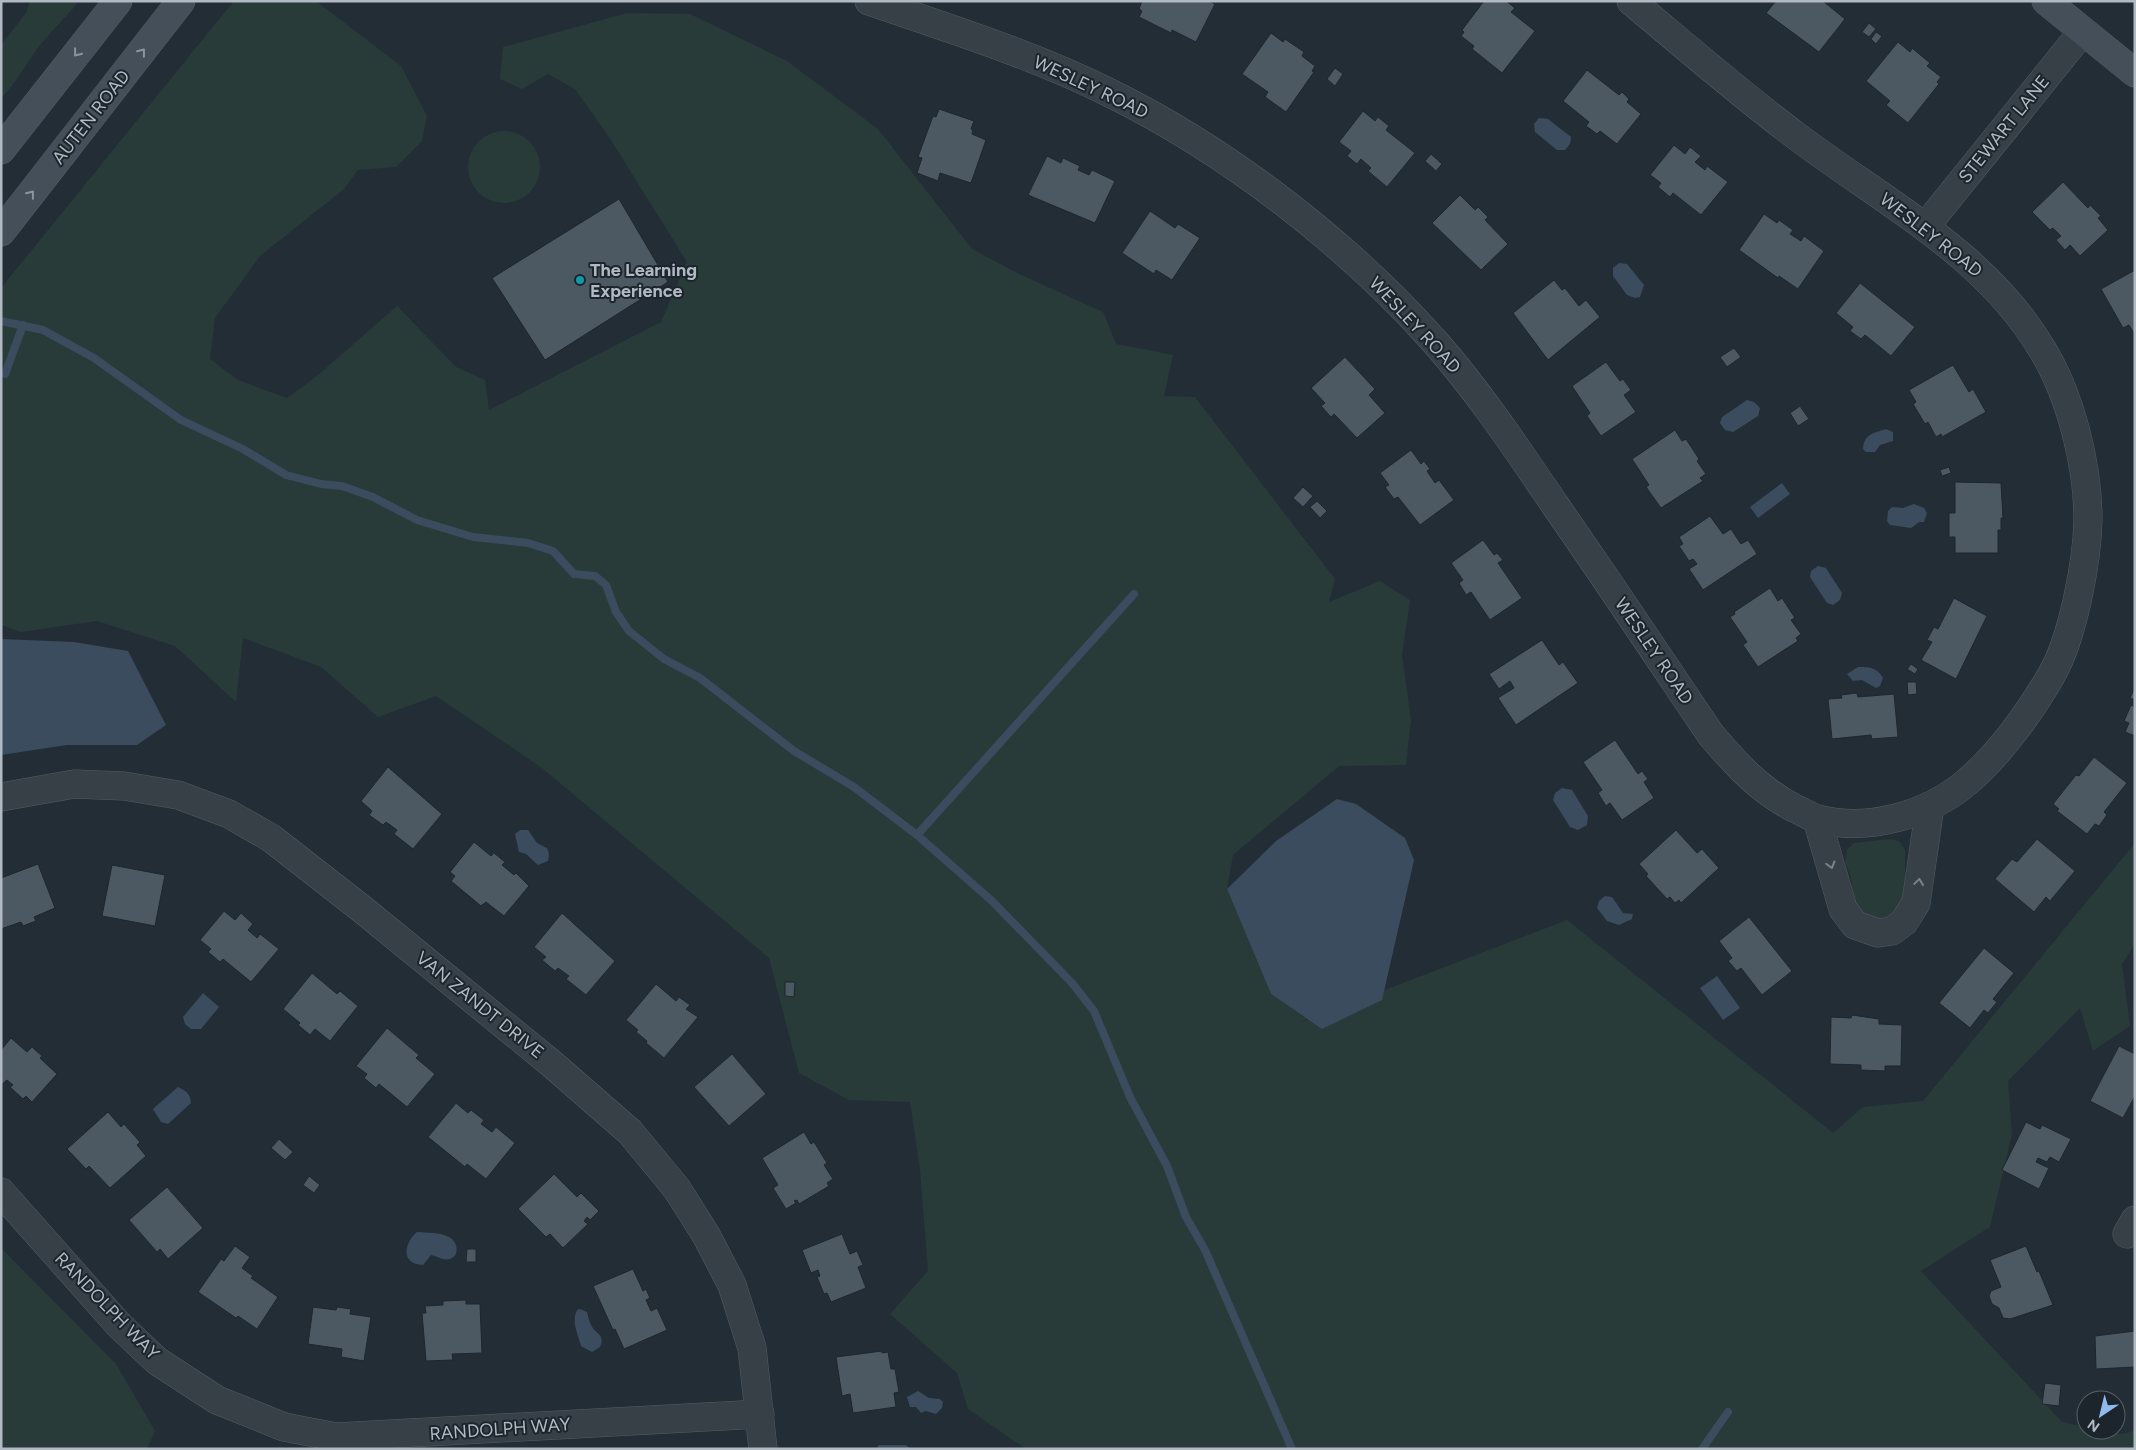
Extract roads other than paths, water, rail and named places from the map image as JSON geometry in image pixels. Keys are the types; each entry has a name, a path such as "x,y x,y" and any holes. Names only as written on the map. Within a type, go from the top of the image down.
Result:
{"street":[{"path":"1,150 118,1"},
{"name":"AUTEN ROAD","path":"1,232 182,1"},
{"name":"WESLEY ROAD","path":"869,1 1042,62 1112,94 1175,128 1244,173 1329,240 1390,294 1435,342 1487,404 1710,735 1746,776 1772,797 1817,819 1854,823 1896,819 1930,806 1966,783 2010,735 2054,672 2074,613 2084,559 2088,520 2084,474 2068,401 2043,350 2009,303 1970,262 1925,227 1793,134 1631,1"},
{"path":"2046,1 2135,73"},
{"name":"STEWART LANE","path":"1925,227 2083,31"},
{"name":"VAN ZANDT DRIVE","path":"1,798 74,784 124,786 178,795 229,814 271,838 362,909 552,1064 630,1132 677,1189 706,1235 732,1285 752,1348 763,1449"},
{"path":"1817,819 1844,909 1855,925 1878,934 1892,931 1904,922 1916,903 1930,806"},
{"name":"RANDOLPH WAY","path":"1,1192 118,1324 157,1361 217,1400 284,1427 336,1437 760,1414"}],"water":[{"path":"1539,118 1548,119 1571,137 1570,144 1565,150 1557,150 1535,132 1534,124"},
{"path":"1619,263 1627,264 1644,285 1640,297 1635,298 1627,295 1613,276 1613,268"},
{"path":"1747,400 1754,402 1760,408 1758,416 1733,432 1725,430 1720,423 1722,417"},
{"path":"1886,429 1893,432 1893,441 1880,445 1875,452 1866,452 1863,449 1865,440 1868,437"},
{"path":"1782,483 1790,494 1758,518 1750,507"},
{"path":"1914,504 1924,508 1927,513 1924,522 1919,522 1911,528 1890,525 1887,521 1888,511 1892,507 1903,508"},
{"path":"1818,566 1826,568 1842,593 1840,600 1833,605 1827,603 1810,577 1811,571"},
{"path":"1,639 74,642 128,651 166,725 137,745 67,745 1,755"},
{"path":"1858,667 1869,668 1878,672 1883,678 1880,686 1876,688 1862,680 1853,681 1847,674"},
{"path":"1562,788 1572,790 1588,816 1587,825 1578,830 1570,827 1553,800 1555,793"},
{"path":"1337,799 1356,804 1405,838 1414,860 1382,1000 1322,1029 1271,994 1227,889 1276,841"},
{"path":"520,830 528,830 537,843 547,848 549,854 548,861 538,865 526,854 519,852 515,834"},
{"path":"1605,896 1612,897 1623,913 1633,914 1632,919 1619,925 1607,921 1597,908 1599,901"},
{"path":"1717,976 1740,1008 1723,1020 1700,988"},
{"path":"203,993 219,1007 201,1029 191,1029 185,1024 183,1017"},
{"path":"178,1087 187,1093 191,1103 168,1124 161,1122 153,1109"},
{"path":"417,1232 438,1233 449,1237 456,1245 456,1254 450,1259 442,1259 431,1255 423,1265 416,1264 411,1261 406,1252 409,1242"},
{"path":"580,1309 587,1312 591,1325 602,1339 600,1347 592,1352 581,1346 577,1332 575,1314"},
{"path":"918,1391 929,1398 940,1399 943,1402 942,1408 936,1414 926,1411 921,1413 916,1407 910,1407 907,1397"},
{"path":"879,1445 906,1445 911,1449 876,1449"}],"waterway":[{"path":"1,321 43,330 94,358 181,420 243,449 286,475 321,484 342,486 373,497 417,520 473,537 528,543 553,551 574,574 595,576 606,585 616,612 629,631 664,659 700,678 794,751 854,787 917,835 992,901 1072,983 1094,1011 1130,1097 1167,1166 1186,1217 1205,1250 1292,1449"},
{"path":"5,374 23,325"},
{"path":"917,835 1134,594"},
{"path":"1702,1449 1728,1412"}],"place":[{"name":"The Learning Experience","path":"580,280"}]}
